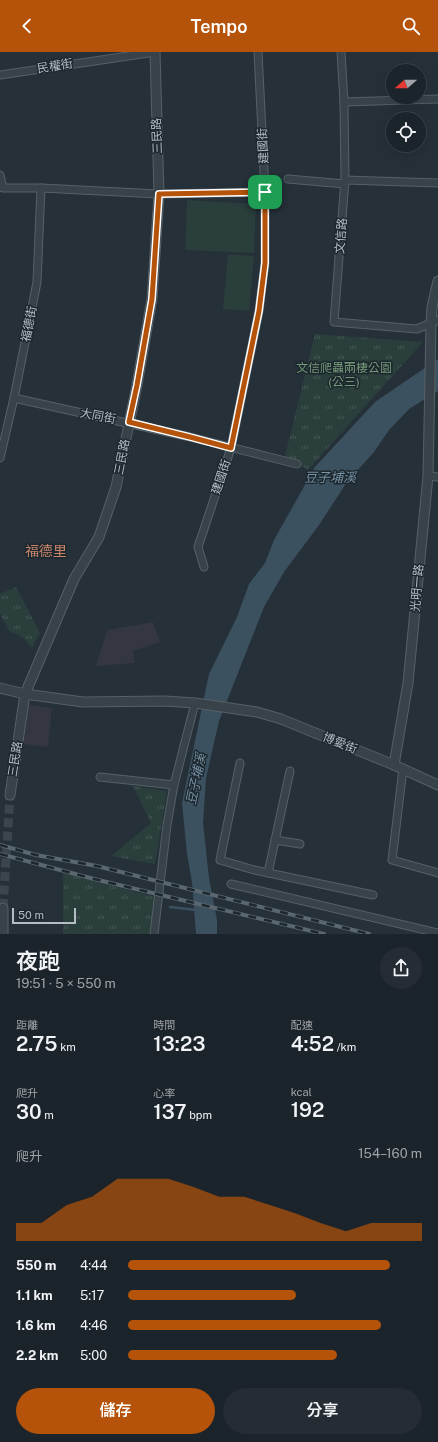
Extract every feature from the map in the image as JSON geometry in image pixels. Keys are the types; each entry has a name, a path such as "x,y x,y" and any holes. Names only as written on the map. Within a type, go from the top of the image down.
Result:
{"street":[{"name":"三民路","path":"10,795 25,694 74,578 99,537 116,487 138,378 152,299 159,194 155,52"},
{"name":"民權街","path":"0,75 158,52"},
{"name":"建國街","path":"204,567 198,547 231,448 260,304 265,263 265,192 258,52"},
{"name":"文信路","path":"340,52 344,102 345,182 334,322 417,329 434,322"},
{"path":"344,102 438,99"},
{"path":"0,175 3,188 41,188 159,194 265,192"},
{"path":"288,179 345,182 438,183"},
{"name":"福德街","path":"0,458 14,398 37,282 41,188"},
{"path":"434,322 432,307 438,281"},
{"name":"光明一路","path":"394,765 408,683 428,476 428,410 434,322"},
{"name":"大同街","path":"14,398 129,422 297,464"},
{"path":"428,476 438,476"},
{"path":"0,688 25,694 83,702 165,701 196,703 174,785 167,825 154,934"},
{"name":"博愛街","path":"196,703 239,708 281,719 394,765 438,785"},
{"path":"240,763 220,860 254,870 373,896"},
{"path":"403,770 392,860 438,873"},
{"path":"268,873 290,771"},
{"path":"100,777 174,785"},
{"path":"275,840 300,844"},
{"path":"231,884 438,933"},
{"path":"3,908 3,934"}],"shaded area":[{"path":"153,622 160,642 133,651 135,663 96,666 107,630"},
{"path":"29,705 52,708 48,747 23,744"}],"green space":[{"path":"187,200 256,204 254,253 185,250"},
{"path":"228,254 254,256 249,311 223,309"},
{"name":"文信爬蟲兩棲公園 (公三)","path":"315,334 423,342 308,470 285,456"},
{"path":"16,587 40,633 32,648 22,637 9,631 0,614 0,594"},
{"path":"133,786 167,791 155,864 111,856 151,823"},
{"path":"63,873 155,897 153,932 150,934 63,934"}],"water":[{"name":"豆子埔溪","path":"438,359 438,391 409,409 389,430 374,452 347,482 319,525 284,572 264,607 219,721 206,778 203,823 209,878 217,920 217,934 196,934 192,882 187,854 182,803 209,674 237,617 249,584 265,563 274,540 315,467 375,402"}],"waterway":[{"path":"170,907 196,910"}],"tunnel":[{"path":"3,908 10,795"}],"railway":[{"path":"0,845 36,855 97,866 369,934"},
{"path":"0,854 94,879 324,934"}],"district":[{"name":"福德里","path":"46,551"}],"route":[{"path":"265,192 265,263 259,311 231,448 129,422 141,366 152,299 159,194 265,192"}]}
